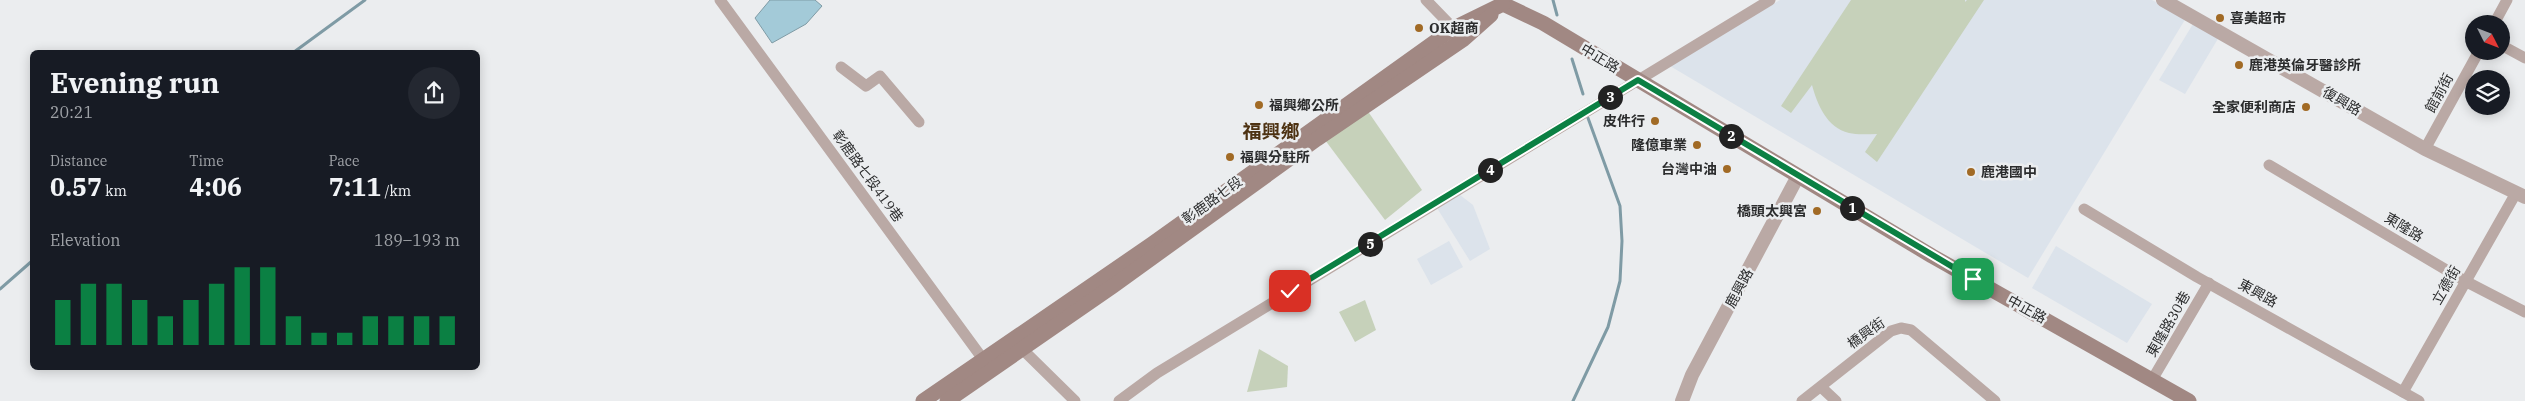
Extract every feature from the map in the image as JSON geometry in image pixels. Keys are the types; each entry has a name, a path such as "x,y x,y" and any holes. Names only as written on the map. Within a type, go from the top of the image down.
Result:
{"main road":[{"name":"彰鹿路七段","path":"1017,345 1464,39 1506,2"},
{"name":"彰鹿路七段","path":"947,401 988,366 1454,28 1506,2"},
{"name":"中正路","path":"1506,2 1932,256 2189,401"},
{"name":"彰鹿路七段","path":"924,401 988,366"}],"street":[{"name":"彰鹿路七段419巷","path":"720,0 988,366"},
{"path":"1426,0 1464,39"},
{"path":"1119,401 1157,373 1770,0"},
{"name":"復興路","path":"2163,0 2425,149 2521,195"},
{"path":"2499,15 2507,0"},
{"path":"2510,50 2525,58"},
{"name":"館前街","path":"2425,149 2474,60"},
{"path":"841,67 866,86 880,76 919,122"},
{"name":"東隆路","path":"2268,165 2465,281 2525,312"},
{"name":"鹿興路","path":"1682,401 1692,375 1798,176"},
{"name":"立德街","path":"2403,392 2465,281 2521,195"},
{"name":"東興路","path":"2084,209 2209,283 2419,401"},
{"name":"東隆路30巷","path":"2152,380 2209,283"},
{"name":"橋興街","path":"1802,401 1862,352 1891,331 1900,328 1911,330 1995,401"},
{"path":"1017,345 1075,401"},
{"path":"1821,387 1836,401"}],"shaded area":[{"name":"鹿港國中","path":"1780,0 2152,0 2186,18 2028,278 1670,66"},
{"path":"2196,19 2219,37 2185,94 2159,80"},
{"path":"1460,195 1473,205 1490,249 1470,261 1437,208"},
{"path":"1449,241 1463,267 1431,285 1417,259"},
{"path":"2056,246 2152,304 2127,343 2032,288"}],"green space":[{"path":"1851,0 1965,0 1965,2 1967,0 1984,0 1877,162 1865,152 1877,134 1852,134 1835,126 1829,121 1820,107 1812,85 1791,113 1781,106"},
{"path":"1367,110 1422,190 1385,220 1325,140"},
{"path":"1365,300 1376,330 1355,342 1339,312"},
{"path":"1259,349 1288,366 1287,387 1247,392"}],"water":[{"path":"770,0 815,0 822,6 806,24 772,43 755,18"}],"waterway":[{"path":"297,50 365,0"},
{"path":"1553,0 1557,15"},
{"path":"1572,59 1583,94"},
{"path":"1573,401 1608,327 1620,281 1622,241 1620,206 1588,118"},
{"path":"0,289 30,263"}],"place":[{"name":"喜美超市","path":"2220,18"},
{"name":"OK超商","path":"1419,28"},
{"name":"鹿港英倫牙醫診所","path":"2239,65"},
{"name":"福興鄉公所","path":"1259,105"},
{"name":"全家便利商店","path":"2306,107"},
{"name":"皮件行","path":"1655,121"},
{"name":"隆億車業","path":"1697,145"},
{"name":"福興分駐所","path":"1230,157"},
{"name":"台灣中油","path":"1727,169"},
{"name":"鹿港國中","path":"1971,172"},
{"name":"橋頭太興宮","path":"1817,211"}],"district":[{"name":"福興鄉","path":"1271,131"}],"route":[{"path":"1290,291 1638,80 1973,279"}]}
